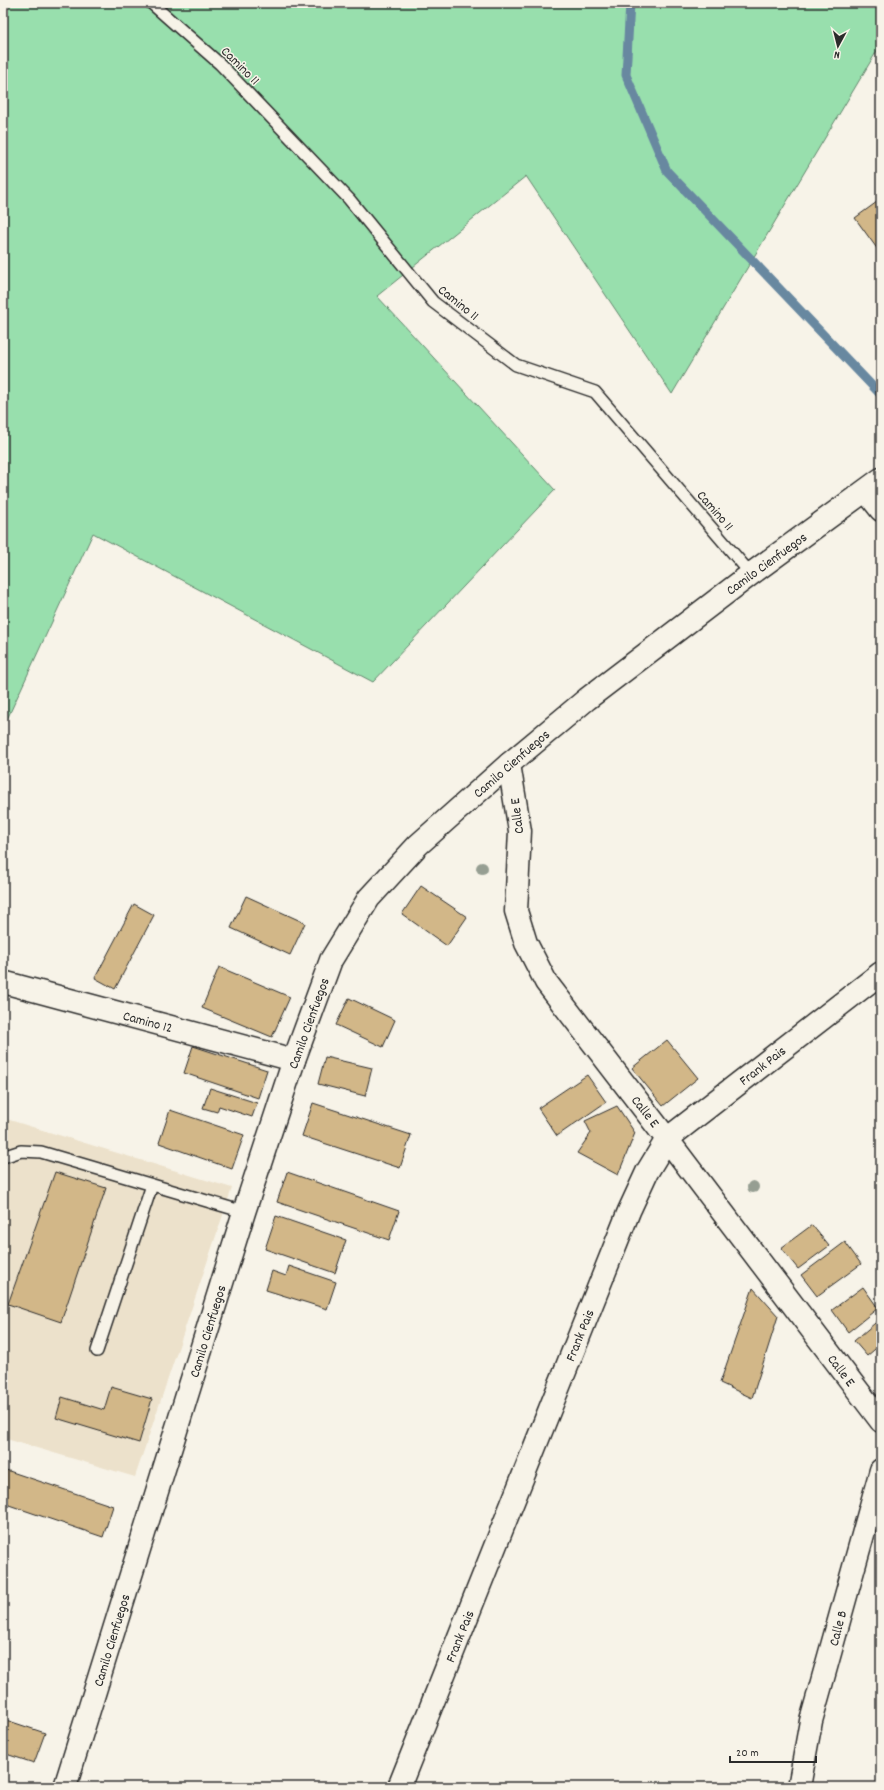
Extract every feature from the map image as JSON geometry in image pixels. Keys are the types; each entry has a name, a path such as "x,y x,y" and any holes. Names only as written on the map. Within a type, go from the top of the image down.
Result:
{"street":[{"name":"Camilo Cienfuegos","path":"65,1787 244,1212 294,1060 331,960 369,898 418,845 509,764 587,699 751,574 873,485"},
{"path":"873,485 881,510"},
{"name":"Calle E","path":"509,764 520,831 516,911 526,943 546,982 881,1421"},
{"name":"Frank Pais","path":"399,1787 629,1211 647,1172 667,1139 881,973"},
{"name":"Camino 12","path":"3,982 294,1060"},
{"name":"Calle B","path":"799,1787 811,1721 881,1470"}],"lane":[{"name":"Camino 11","path":"151,3 220,64 349,199 433,302 516,365 595,392 751,574"},
{"path":"3,1157 21,1151 41,1152 244,1212"},
{"path":"97,1351 152,1185"}],"shaded area":[{"path":"3,1118 232,1188 135,1477 3,1438"}],"green space":[{"path":"3,3 881,3 881,44 672,394 526,176 377,296 555,490 373,682 93,533 3,728"}],"building":[{"path":"881,199 881,254 855,218"},
{"path":"421,886 467,917 447,946 402,914"},
{"path":"246,896 305,923 290,955 231,928"},
{"path":"134,904 154,915 115,989 95,978"},
{"path":"219,967 290,997 272,1037 202,1008"},
{"path":"349,998 395,1020 383,1047 336,1025"},
{"path":"667,1040 698,1078 663,1106 632,1068"},
{"path":"193,1046 267,1070 258,1098 184,1073"},
{"path":"325,1057 372,1068 365,1096 318,1084"},
{"path":"587,1075 606,1102 557,1136 538,1108"},
{"path":"210,1088 257,1103 252,1117 219,1106 217,1112 203,1108"},
{"path":"313,1103 411,1135 400,1168 302,1136"},
{"path":"617,1106 635,1133 618,1175 577,1153 591,1133 585,1121"},
{"path":"170,1110 244,1135 232,1169 159,1143"},
{"path":"55,1172 106,1188 61,1322 8,1304"},
{"path":"287,1172 399,1211 389,1240 277,1202"},
{"path":"276,1216 346,1240 335,1273 265,1249"},
{"path":"812,1225 829,1246 798,1269 781,1248"},
{"path":"845,1242 861,1264 817,1296 801,1275"},
{"path":"289,1266 336,1282 327,1309 266,1290 272,1271 286,1276"},
{"path":"863,1287 878,1308 848,1332 832,1310"},
{"path":"753,1288 778,1316 752,1398 720,1383"},
{"path":"881,1318 881,1344 867,1356 854,1341"},
{"path":"111,1387 152,1399 139,1443 56,1418 62,1397 104,1410"},
{"path":"3,1469 113,1506 103,1537 3,1503"},
{"path":"3,1719 45,1733 34,1763 3,1753"}],"waterway":[{"path":"630,3 626,75 667,171 881,395"}]}
